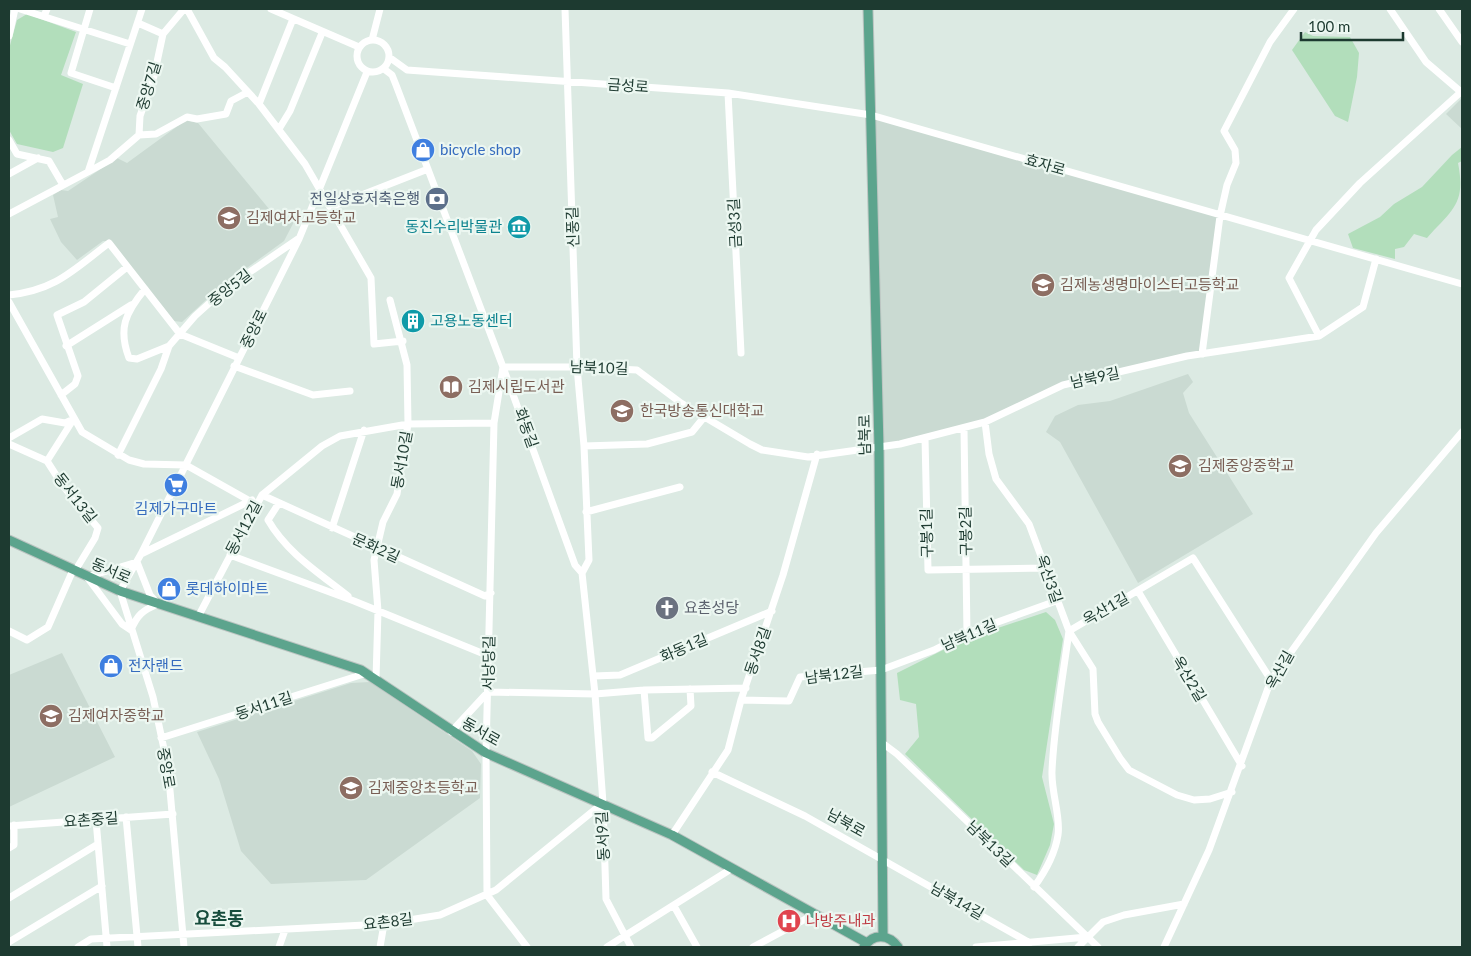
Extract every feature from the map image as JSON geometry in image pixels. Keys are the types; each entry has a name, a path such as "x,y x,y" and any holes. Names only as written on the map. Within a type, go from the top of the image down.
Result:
{"main road":[{"name":"남북로","path":"868,9 879,447 881,742 884,860 883,937"},
{"name":"동서로","path":"9,540 120,591 367,673 452,732 486,752 672,835 816,914 866,945"},
{"path":"866,945 874,938 883,937 892,940 898,947"}],"street":[{"path":"9,36 15,9"},
{"path":"20,9 45,12 84,29 130,44"},
{"path":"90,9 72,73 116,88"},
{"path":"88,172 142,9"},
{"name":"중앙7길","path":"248,92 231,101 226,114 196,119 187,117 156,134 139,136 140,116 154,76 163,34 186,9 214,58 248,92 259,104 279,129 305,164 319,190"},
{"path":"272,9 284,12 322,33 359,47"},
{"path":"372,40 380,9"},
{"name":"신풍길","path":"565,9 569,82 577,367 584,446 589,560 582,573"},
{"path":"1202,354 1220,216 1227,185 1236,163 1235,150 1224,131 1270,42 1294,9"},
{"path":"1376,260 1363,307 1319,336 1289,278 1309,241 1360,183 1462,92 1426,62 1390,9"},
{"path":"1439,9 1462,42"},
{"path":"259,104 294,19"},
{"path":"138,23 163,34"},
{"path":"279,129 290,111 322,33"},
{"path":"372,40 386,46 389,57 384,69 375,73 367,72 358,65 356,56 359,47 364,42 372,40"},
{"name":"금성로","path":"389,57 406,70 728,93 871,115"},
{"name":"화동길","path":"384,69 392,75 504,367 575,565 582,573 594,676 603,803"},
{"name":"중앙로","path":"184,947 168,768 153,697 120,591 137,562 299,239 367,72"},
{"name":"금성3길","path":"728,93 741,353"},
{"name":"효자로","path":"871,115 1462,284"},
{"path":"9,214 110,160 139,136"},
{"path":"9,140 17,154 49,161 63,185"},
{"path":"9,174 38,158"},
{"path":"331,207 428,169"},
{"path":"319,190 331,207 371,278 374,344 402,341"},
{"name":"중앙5길","path":"118,455 161,370 169,346 195,316 225,289 299,239"},
{"path":"9,294 25,293 58,282 109,243 180,334 239,358"},
{"path":"61,395 75,384 78,376 66,346 57,315 84,302 127,267"},
{"path":"66,346 131,305 145,289"},
{"name":"동서10길","path":"376,679 378,611 374,560 383,522 397,494 408,424 407,364 390,300"},
{"path":"9,302 82,432 118,455 144,464 186,465 250,501"},
{"name":"중앙5길","path":"131,305 122,334 129,358 137,359 169,346"},
{"name":"남북9길","path":"879,447 964,429 985,422 1063,385 1202,354 1319,336"},
{"path":"234,366 312,395 350,390"},
{"name":"남북10길","path":"504,367 577,367 637,370 681,403 762,450 808,457 817,454 879,447"},
{"name":"서낭당길","path":"487,895 486,752 494,423 504,367"},
{"path":"584,446 646,444 692,432 705,416"},
{"path":"9,438 42,418 65,423 74,419"},
{"path":"47,461 74,419"},
{"name":"옥산3길","path":"985,422 989,454 996,479 1029,524 1056,601 1069,631 1093,669 1095,714 1098,722 1129,770 1177,795 1194,800 1210,799 1232,792"},
{"name":"동서12길","path":"198,617 262,495 322,446 340,436 364,430 408,424 494,423"},
{"name":"구봉2길","path":"964,429 967,633"},
{"path":"332,528 364,430"},
{"name":"옥산길","path":"1164,947 1232,792 1271,680 1376,533 1462,432"},
{"name":"구봉1길","path":"925,438 928,570 1045,568"},
{"name":"동서13길","path":"9,444 47,461 63,486 98,528 95,538 74,571"},
{"name":"동서8길","path":"672,835 728,750 741,700 772,610 817,454"},
{"path":"586,512 680,487"},
{"path":"141,554 262,495"},
{"name":"문화2길","path":"262,495 376,549 485,596 491,593"},
{"path":"279,503 268,520 277,536 298,558 354,601"},
{"path":"230,555 354,601 489,656"},
{"name":"옥산1길","path":"1034,887 1045,872 1058,835 1059,825 1053,799 1052,773 1069,631 1194,558 1271,680"},
{"path":"137,562 150,595 158,604 141,612 131,630 122,624 87,577 137,562"},
{"name":"동서로","path":"9,631 27,640 48,627 74,571"},
{"name":"옥산2길","path":"1138,591 1242,766"},
{"name":"남북11길","path":"881,670 934,650 967,633 1056,601"},
{"name":"화동1길","path":"594,676 620,675 772,610"},
{"name":"남북12길","path":"741,700 789,701 800,677 881,670"},
{"name":"동서11길","path":"161,738 367,673"},
{"path":"452,732 488,692 595,694 644,690 746,688"},
{"path":"644,690 648,738 652,738 691,706 690,689"},
{"name":"남북13길","path":"881,742 897,754 1098,947"},
{"name":"남북로","path":"712,772 805,816 884,860"},
{"name":"동서9길","path":"487,895 496,890 603,803"},
{"name":"동서9길","path":"603,803 606,899 632,947"},
{"name":"요촌중길","path":"12,826 173,814"},
{"path":"126,818 138,947"},
{"path":"96,820 107,947"},
{"path":"12,826 12,847"},
{"path":"9,898 98,844"},
{"name":"남북14길","path":"884,860 1030,943"},
{"path":"607,947 731,868"},
{"path":"9,942 102,886"},
{"path":"487,895 527,947"},
{"name":"요촌8길","path":"182,933 285,930 384,924 440,915 487,895"},
{"path":"1078,947 1102,922 1124,915 1184,904"},
{"path":"674,906 697,947"},
{"path":"753,947 816,914"},
{"path":"380,947 384,924"},
{"path":"279,947 285,930"},
{"path":"78,947 91,939 182,933"},
{"path":"976,947 1087,938"}],"shaded area":[{"path":"1462,98 1462,129 1446,114"},
{"name":"김제농생명마이스터고등학교","path":"871,115 1220,216 1202,354 1063,385 985,422 879,447"},
{"name":"김제여자고등학교","path":"186,120 198,123 274,215 296,218 284,241 218,289 182,322 174,321 111,241 103,241 77,260 61,242 50,219 58,217 53,195 61,190 68,191 117,158 127,163"},
{"name":"김제중앙중학교","path":"1188,374 1193,382 1183,393 1189,413 1253,514 1138,583 1060,442 1046,432 1055,416 1078,405 1110,401"},
{"name":"김제여자중학교","path":"62,653 115,757 9,807 9,675"},
{"name":"김제중앙초등학교","path":"370,682 472,751 481,764 480,798 366,880 271,884 241,851 219,779 197,732 351,683"}],"green space":[{"path":"27,14 76,32 61,75 83,84 63,148 53,152 17,144 9,130 9,49 17,20"},
{"path":"1305,32 1313,36 1350,37 1359,53 1357,77 1348,122 1335,116 1292,50"},
{"path":"1462,147 1462,161 1458,163 1460,177 1459,197 1450,212 1427,238 1414,234 1404,247 1395,249 1395,259 1353,248 1348,234 1380,217 1394,204 1422,187"},
{"path":"1046,612 1055,620 1063,639 1042,777 1054,824 1050,845 1037,875 1024,870 905,754 919,737 916,704 900,700 897,673 965,639"}],"place":[{"name":"bicycle shop","path":"423,150"},
{"name":"전일상호저축은행","path":"437,199"},
{"name":"김제여자고등학교","path":"229,218"},
{"name":"동진수리박물관","path":"519,227"},
{"name":"김제농생명마이스터고등학교","path":"1043,285"},
{"name":"고용노동센터","path":"413,321"},
{"name":"김제시립도서관","path":"451,387"},
{"name":"한국방송통신대학교","path":"622,411"},
{"name":"김제중앙중학교","path":"1180,466"},
{"name":"김제가구마트","path":"176,485"},
{"name":"롯데하이마트","path":"169,589"},
{"name":"요촌성당","path":"667,608"},
{"name":"전자랜드","path":"111,666"},
{"name":"김제여자중학교","path":"51,716"},
{"name":"김제중앙초등학교","path":"351,788"},
{"name":"나방주내과","path":"789,921"}],"district":[{"name":"요촌동","path":"219,919"}]}
